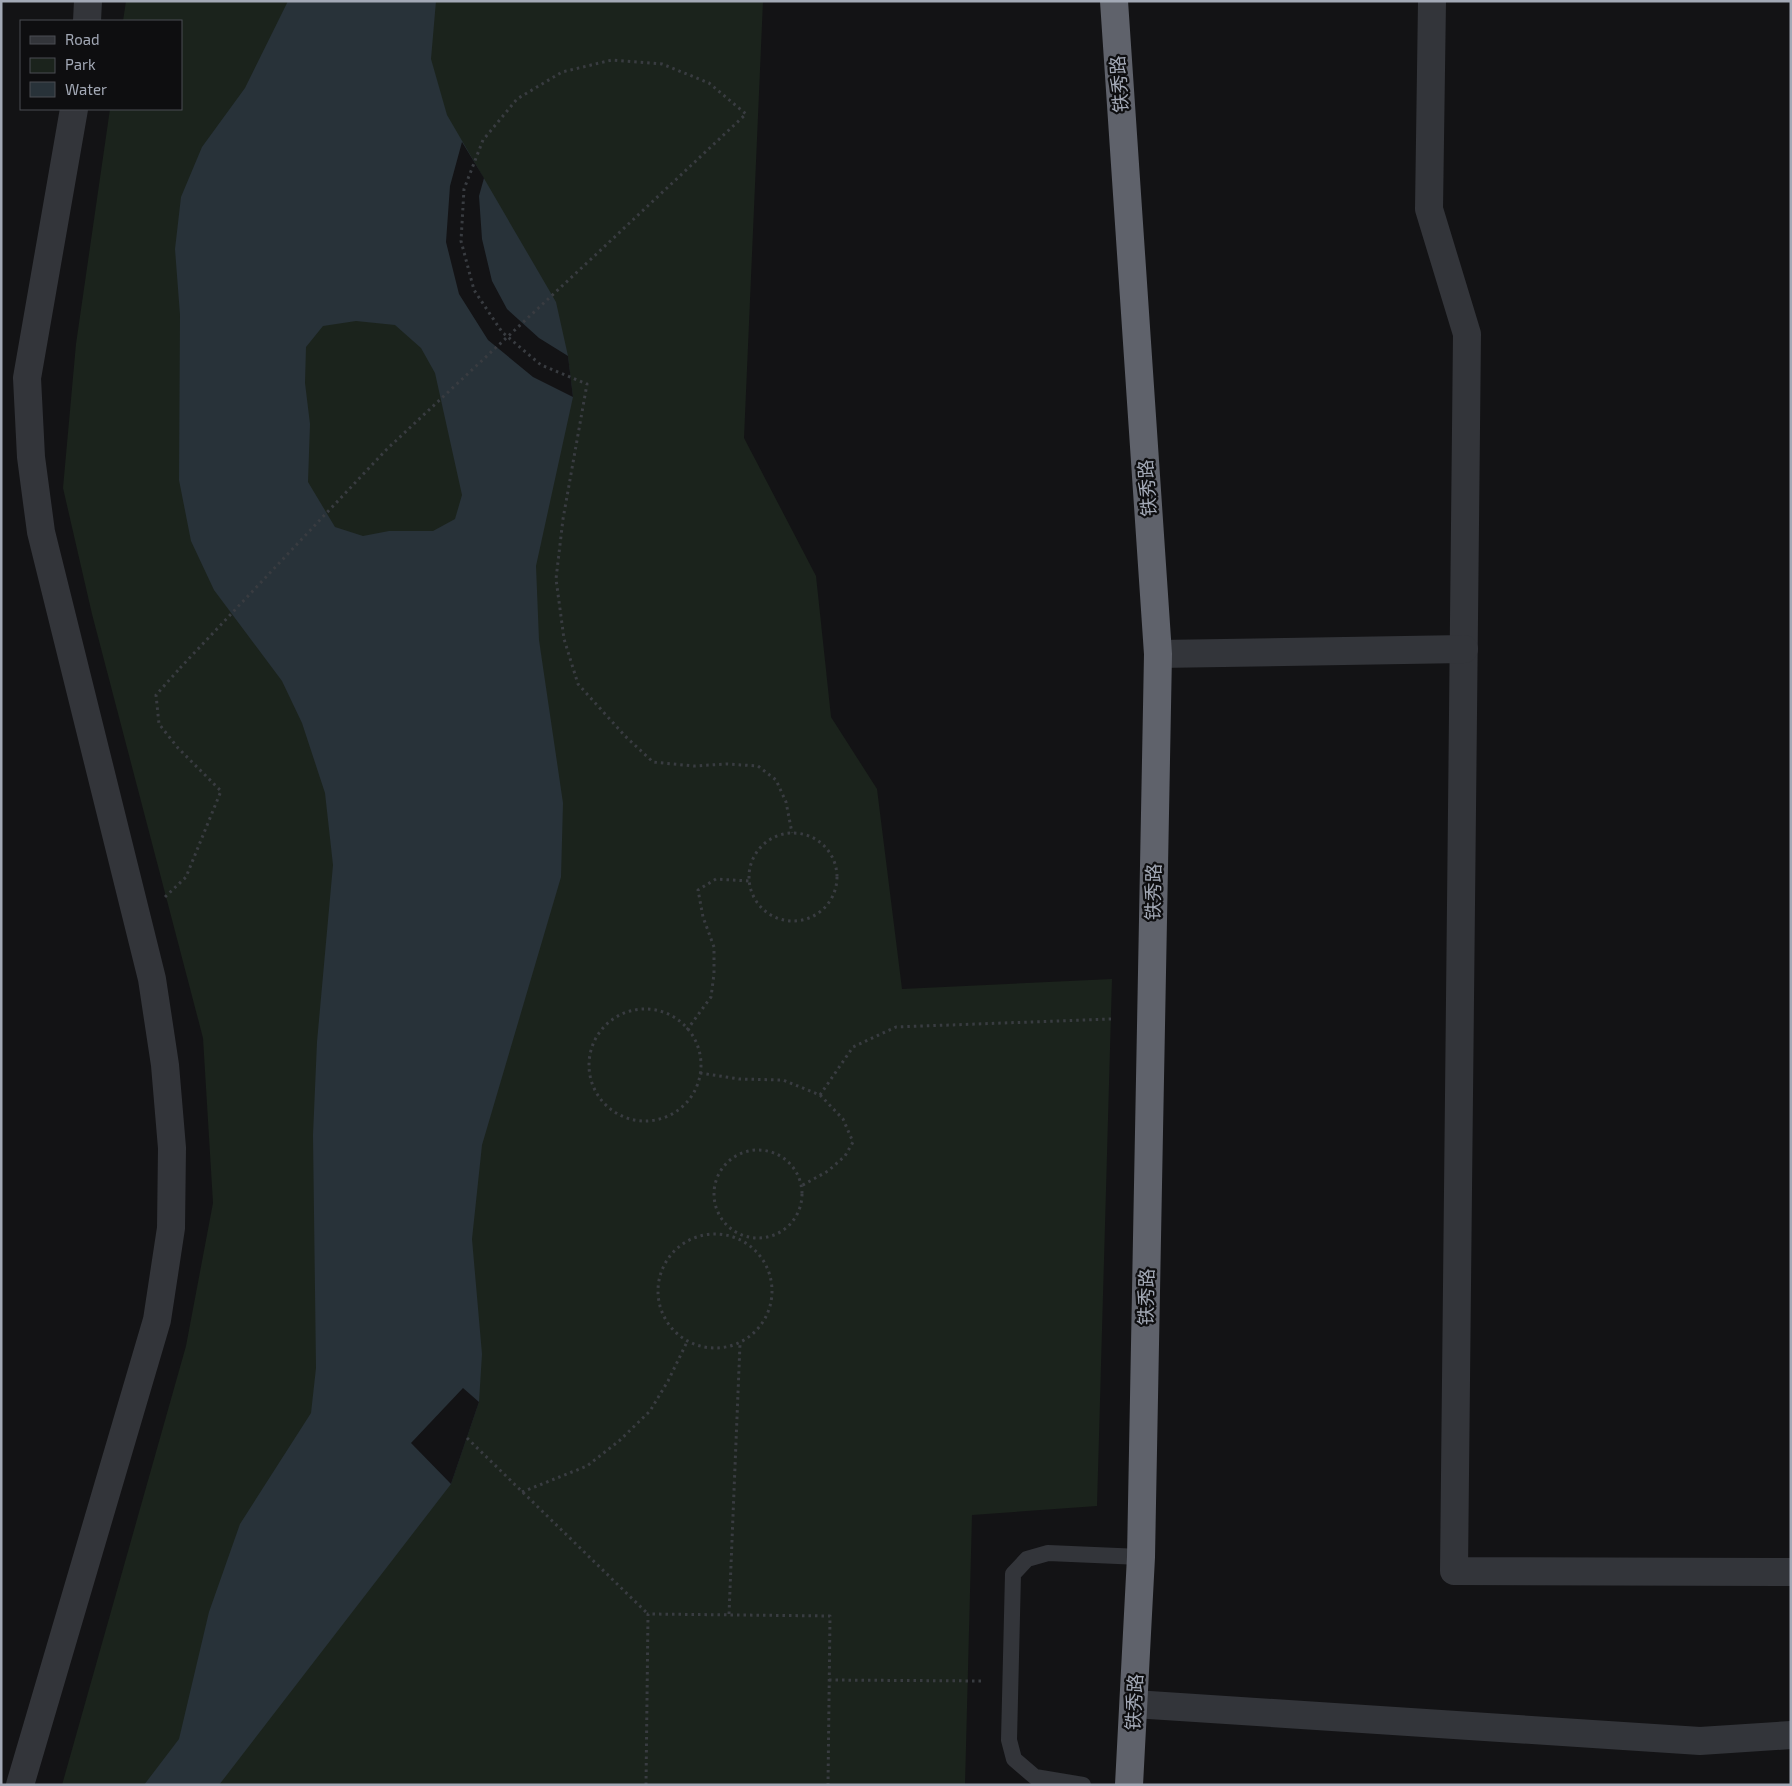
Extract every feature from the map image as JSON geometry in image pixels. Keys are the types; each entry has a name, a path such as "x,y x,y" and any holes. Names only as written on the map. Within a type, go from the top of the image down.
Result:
{"highway":[{"name":"铁秀路","path":"1114,1 1158,654 1141,1557 1130,1785"}],"street":[{"path":"87,20 88,1"},
{"path":"1432,1 1429,209 1467,334 1454,1571 1791,1572"},
{"path":"20,1785 157,1320 171,1228 172,1148 165,1065 152,979 41,532 31,457 27,378 74,110"},
{"path":"1158,654 1464,649"},
{"path":"1134,1704 1700,1741 1791,1735"},
{"path":"1,1784 7,1785"}],"lane":[{"path":"1083,1785 1035,1777 1014,1759 1009,1740 1013,1574 1027,1560 1048,1553 1141,1557"}],"path":[{"path":"134,908 166,896 186,877 221,791 178,748 159,724 156,695 387,449 590,260 746,114 709,83 662,64 612,60 562,72 517,99 483,140 464,189 461,241 474,290 502,332 541,365 587,384 563,519 556,579 564,639 578,684 625,736 653,762 694,766 726,764 758,766 776,780 786,802 792,833"},
{"path":"792,833 806,835 819,842 829,852 836,865 837,880 834,894 826,907 814,916 801,921 786,921 772,917 760,908 752,895 749,881 750,866 756,853 765,842 778,836 792,833"},
{"path":"687,1030 711,997 714,974 714,947 702,917 698,890 716,879 749,881"},
{"path":"648,1009 666,1013 682,1023 687,1030 693,1037 699,1054 700,1073 695,1091 684,1106 668,1117 650,1121 631,1120 614,1112 600,1100 592,1082 589,1064 592,1047 600,1031 614,1018 630,1011 648,1009"},
{"path":"820,1095 853,1047 896,1027 1112,1019"},
{"path":"700,1073 739,1079 783,1080 820,1095 843,1119 853,1142 846,1156 828,1171 801,1186"},
{"path":"750,1150 764,1150 777,1154 789,1162 797,1173 801,1186 801,1202 796,1216 786,1228 773,1235 758,1238 743,1235 730,1228 720,1216 715,1202 714,1188 718,1175 726,1163 737,1155 750,1150"},
{"path":"717,1233 736,1238 754,1248 765,1264 772,1282 772,1301 766,1318 755,1333 740,1344 722,1349 704,1348 687,1342 672,1330 662,1315 658,1297 659,1278 667,1259 680,1245 698,1236 717,1233"},
{"path":"522,1492 587,1466 619,1441 650,1411 668,1381 687,1342"},
{"path":"729,1614 740,1344"},
{"path":"467,1438 648,1614 830,1616 828,1785"},
{"path":"646,1785 648,1614"},
{"path":"829,1680 1011,1682"}],"green space":[{"path":"126,1 763,1 744,438 816,576 831,717 877,789 902,989 1112,979 1097,1506 972,1515 965,1785 62,1785 186,1346 213,1203 203,1038 92,614 63,488 76,344 110,110 182,110 182,20 123,20"}],"water":[{"path":"288,1 436,1 431,59 447,115 556,302 568,356 573,397 536,566 539,640 563,803 561,877 482,1145 472,1239 482,1354 479,1402 451,1484 219,1785 144,1785 179,1739 209,1612 240,1524 311,1413 316,1368 313,1135 317,1042 333,865 325,793 302,723 282,681 214,590 191,541 179,480 180,315 175,249 181,197 202,147 245,88","holes":["356,321 395,325 421,348 435,373 462,495 455,519 433,531 389,531 363,536 335,527 308,482 310,424 305,383 306,347 323,326"]}],"pier":[{"path":"462,142 484,178 479,196 482,239 492,281 507,309 539,338 568,356 573,397 533,377 488,340 459,294 446,242 450,186"},
{"path":"463,1388 479,1402 451,1484 411,1443"}]}
